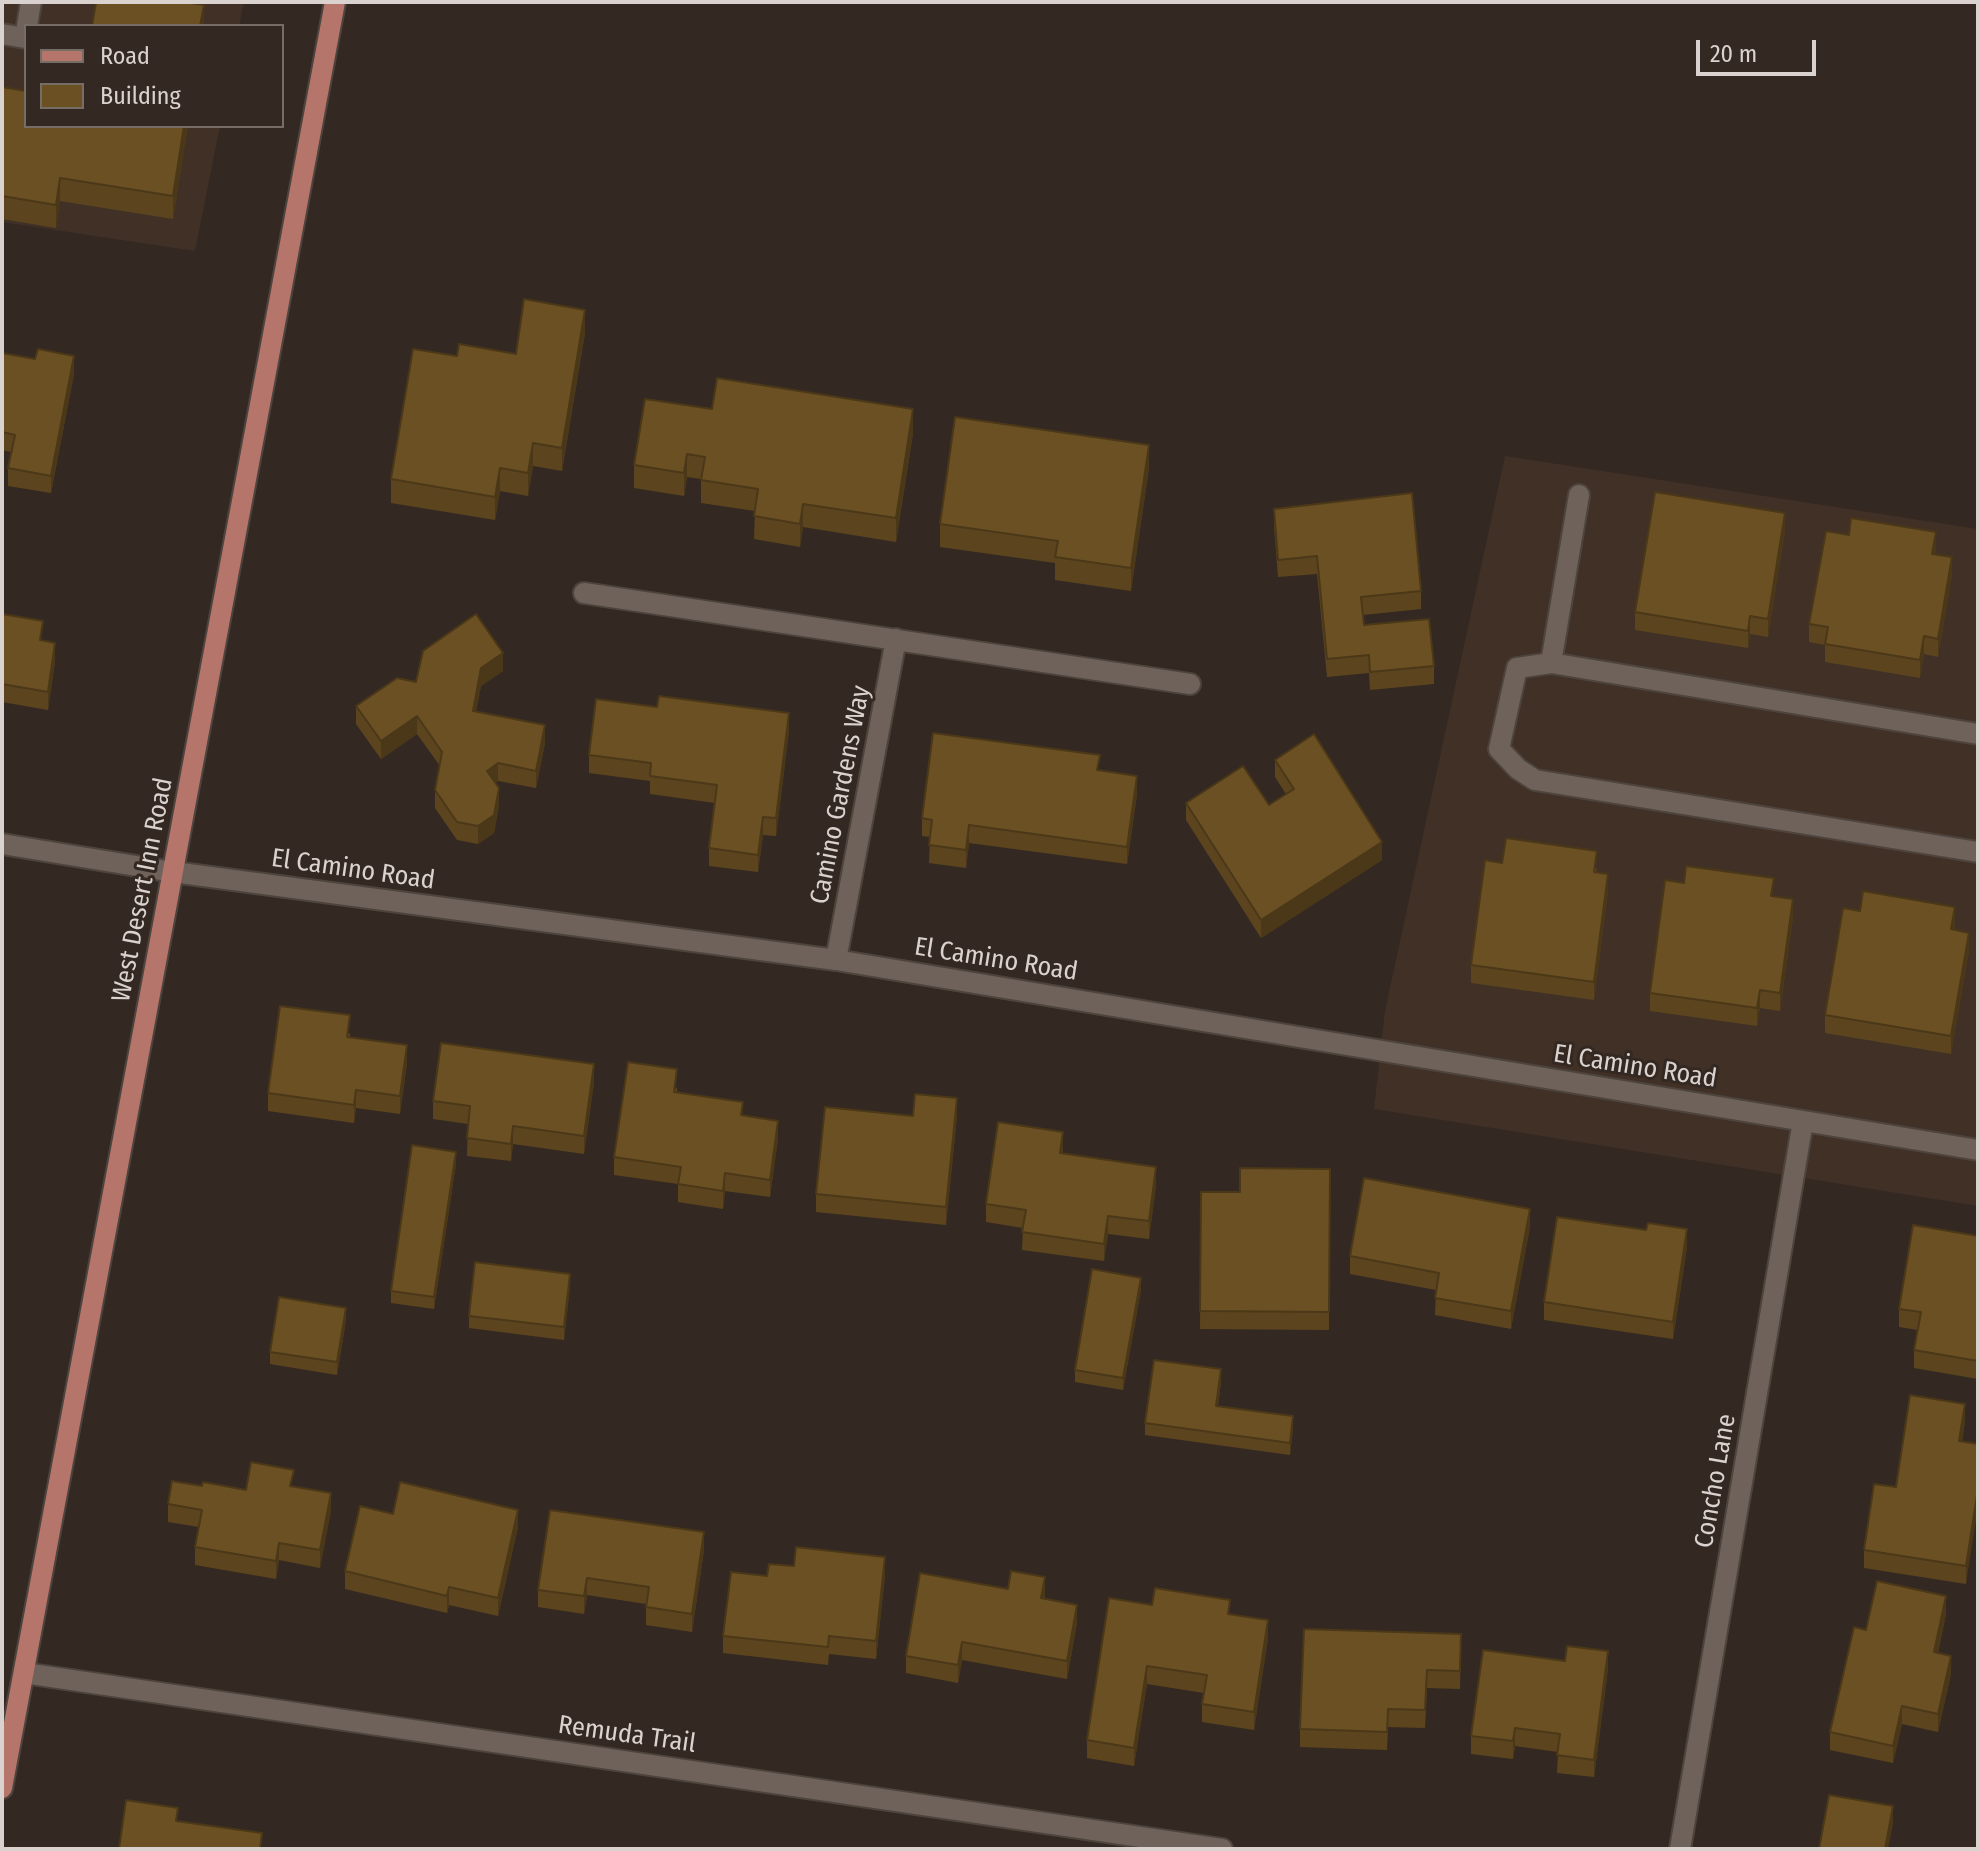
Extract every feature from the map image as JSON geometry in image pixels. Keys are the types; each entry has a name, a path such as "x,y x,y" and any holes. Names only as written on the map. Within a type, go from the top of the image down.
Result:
{"main road":[{"name":"West Desert Inn Road","path":"2,1788 335,2"}],"street":[{"path":"27,24 31,2"},
{"path":"2,34 24,38"},
{"path":"1551,663 1579,495"},
{"path":"584,593 1190,684"},
{"name":"Camino Gardens Way","path":"836,960 896,639"},
{"path":"1978,734 1551,663 1517,668 1499,749 1518,769 1535,780 1978,852"},
{"name":"El Camino Road","path":"2,844 173,872 836,960 1978,1150"},
{"name":"Concho Lane","path":"1680,1849 1803,1121"},
{"name":"Remuda Trail","path":"24,1673 1222,1849"}],"shaded area":[{"path":"2,2 244,2 239,24 24,24 24,128 220,128 195,251 2,222"},
{"path":"1505,456 1978,529 1978,1206 1374,1109 1385,1011"}],"building":[{"path":"96,2 184,2 204,5 200,24 92,24"},
{"path":"2,87 24,91 24,128 184,128 173,196 60,178 56,205 2,196"},
{"path":"524,299 585,310 562,448 533,443 528,473 500,468 495,497 391,479 413,349 457,356 459,344 516,354"},
{"path":"38,349 74,356 51,476 8,468 15,435 2,432 2,353 35,359"},
{"path":"717,378 913,409 896,518 803,504 800,524 754,516 758,489 701,480 705,457 687,454 684,473 634,465 645,399 712,409"},
{"path":"955,417 1149,445 1131,568 1055,557 1058,541 940,524"},
{"path":"1655,492 1785,513 1768,619 1750,616 1748,631 1635,612"},
{"path":"1412,493 1421,591 1361,597 1364,625 1429,619 1434,666 1370,672 1369,655 1327,659 1317,556 1278,560 1274,509"},
{"path":"1851,518 1936,532 1932,554 1952,557 1938,639 1924,636 1920,660 1825,644 1828,627 1809,624 1826,531 1849,535"},
{"path":"2,614 43,621 40,640 55,643 48,692 2,684"},
{"path":"476,614 503,653 481,668 473,711 545,725 536,771 498,763 487,771 499,788 494,815 478,826 457,822 435,790 442,752 417,716 381,741 356,706 397,678 416,682 423,651"},
{"path":"659,696 789,713 776,818 763,817 758,855 709,848 717,785 650,776 651,763 589,755 596,699 657,707"},
{"path":"933,733 1100,755 1097,770 1137,776 1127,847 969,825 966,850 929,845 932,820 922,818"},
{"path":"1314,734 1382,842 1261,920 1186,803 1243,766 1269,805 1294,789 1275,760"},
{"path":"1506,838 1597,851 1594,872 1608,874 1594,982 1471,965 1485,860 1502,863"},
{"path":"1686,866 1774,878 1771,896 1793,899 1780,993 1760,990 1757,1008 1650,993 1665,880 1684,883"},
{"path":"1863,891 1955,907 1951,929 1969,933 1951,1036 1825,1015 1843,908 1860,911"},
{"path":"280,1006 350,1015 347,1037 407,1045 400,1096 356,1090 354,1105 268,1093"},
{"path":"441,1043 594,1064 584,1136 513,1126 511,1144 467,1138 470,1106 433,1101"},
{"path":"628,1062 677,1069 674,1092 743,1102 741,1115 778,1121 770,1180 725,1173 723,1191 678,1184 681,1167 614,1157"},
{"path":"915,1094 957,1098 946,1207 816,1194 825,1107 913,1116"},
{"path":"998,1122 1063,1132 1060,1153 1156,1167 1149,1221 1108,1216 1104,1244 1022,1232 1026,1210 986,1204"},
{"path":"412,1145 456,1152 434,1297 391,1291"},
{"path":"1240,1168 1330,1169 1329,1312 1200,1311 1201,1192 1240,1192"},
{"path":"1364,1178 1530,1209 1511,1311 1435,1298 1439,1273 1350,1256"},
{"path":"1557,1217 1646,1230 1648,1223 1687,1229 1673,1322 1544,1302"},
{"path":"1913,1225 1978,1236 1978,1361 1914,1350 1921,1312 1899,1309"},
{"path":"475,1262 570,1274 564,1327 469,1316"},
{"path":"1092,1269 1141,1278 1123,1378 1075,1370"},
{"path":"279,1297 346,1308 337,1362 270,1352"},
{"path":"1154,1360 1221,1369 1216,1406 1293,1416 1290,1443 1145,1423"},
{"path":"1910,1395 1965,1404 1959,1441 1978,1444 1978,1489 1966,1566 1864,1550 1874,1484 1896,1487"},
{"path":"251,1462 294,1470 290,1486 331,1493 320,1550 279,1543 276,1561 195,1547 202,1510 168,1504 172,1481 202,1486 203,1482 246,1490"},
{"path":"400,1482 518,1510 498,1598 449,1587 447,1596 345,1571 360,1506 393,1514"},
{"path":"550,1510 704,1532 692,1614 646,1607 649,1587 587,1578 584,1596 538,1590"},
{"path":"796,1547 885,1557 876,1641 829,1636 828,1647 723,1636 731,1572 767,1576 769,1564 794,1566"},
{"path":"1011,1571 1045,1577 1041,1598 1077,1605 1067,1661 962,1642 958,1665 906,1656 920,1573 1008,1589"},
{"path":"1877,1581 1946,1596 1934,1652 1951,1656 1938,1714 1902,1706 1893,1746 1830,1732 1854,1627 1866,1630"},
{"path":"1155,1588 1230,1600 1228,1614 1268,1620 1254,1712 1202,1704 1207,1675 1147,1666 1134,1748 1087,1740 1109,1598 1152,1605"},
{"path":"1304,1629 1461,1634 1460,1671 1427,1670 1425,1710 1388,1709 1387,1732 1300,1729"},
{"path":"1567,1646 1608,1651 1594,1760 1557,1755 1560,1734 1515,1728 1513,1741 1471,1736 1483,1650 1565,1661"},
{"path":"1829,1795 1893,1806 1885,1849 1819,1849"},
{"path":"126,1800 178,1808 176,1821 262,1833 260,1849 119,1849"}]}
